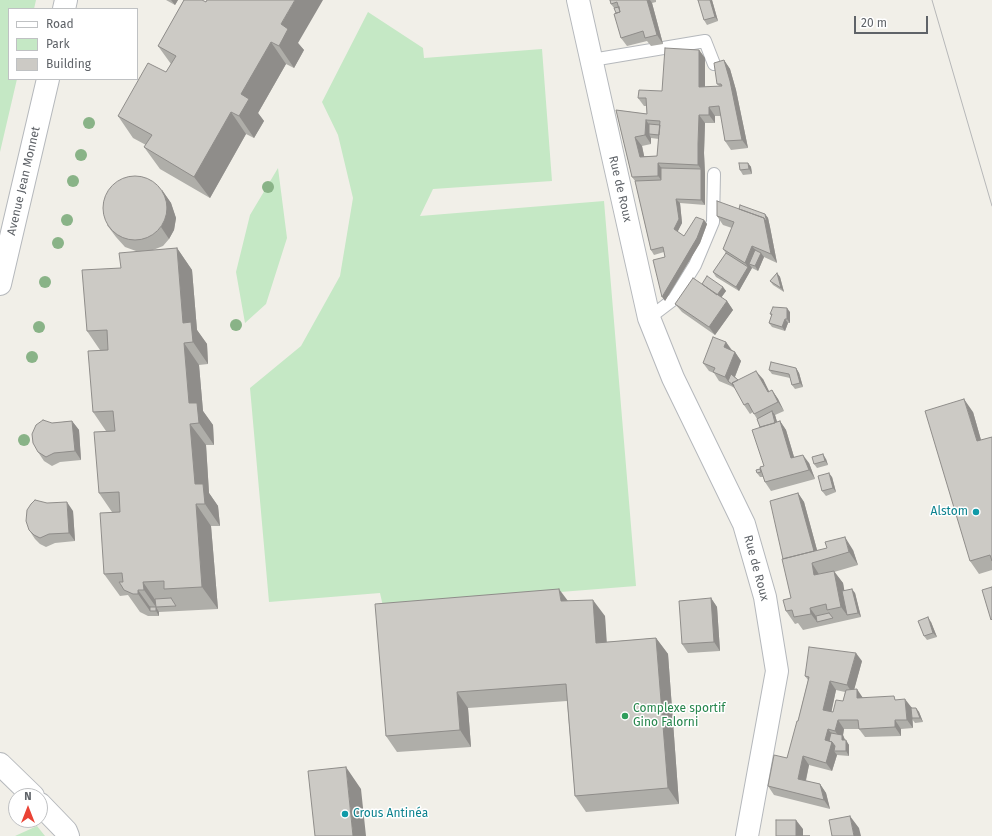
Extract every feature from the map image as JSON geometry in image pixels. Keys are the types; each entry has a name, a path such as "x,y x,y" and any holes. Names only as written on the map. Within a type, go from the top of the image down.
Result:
{"street":[{"name":"Rue de Roux","path":"578,0 649,318 673,378 744,524 765,597 777,671 747,836"},
{"name":"Avenue Jean Monnet","path":"0,284 48,80"},
{"path":"0,764 25,788"},
{"path":"48,812 66,831 68,836"}],"lane":[{"path":"592,60 705,41 714,64"},
{"path":"649,318 674,299 695,265 713,222 714,174"}],"green space":[{"path":"0,0 36,0 34,8 8,8 8,80 17,80 0,152"},
{"path":"368,12 423,48 424,58 542,49 552,181 433,189 420,216 604,201 636,586 396,605 386,620 380,593 269,602 250,388 301,346 340,276 353,198 338,135 322,102"},
{"path":"278,168 287,238 266,304 245,323 236,272 250,215"},
{"path":"33,828 39,828 45,836 15,836"}],"building":[{"path":"184,0 202,0 206,2 207,0 295,0 281,24 288,29 279,46 271,42 241,94 249,99 239,116 231,112 194,177 144,147 152,135 118,116 148,63 166,72 176,56 158,46"},
{"path":"610,0 647,0 657,35 645,38 643,31 621,38 614,14 620,12 617,2 611,4"},
{"path":"698,0 710,0 715,17 704,20"},
{"path":"619,7 620,12 616,13 614,8"},
{"path":"665,48 699,50 699,87 722,86 721,84 717,84 714,63 724,60 730,81 742,140 725,141 719,106 709,107 709,115 699,115 698,165 658,163 658,176 632,177 616,110 647,114 646,98 638,98 639,90 662,91","holes":["646,120 660,121 657,156 640,157 635,137 645,135"]},
{"path":"649,124 660,125 659,135 649,134"},
{"path":"739,163 748,163 749,169 740,170"},
{"path":"661,168 701,169 701,200 676,199 679,219 674,229 684,236 696,217 704,220 697,238 662,297 653,260 665,257 663,247 651,250 635,181 661,180"},
{"path":"135,176 153,182 161,190 167,208 161,226 153,234 135,240 117,234 109,226 103,208 109,190 117,182"},
{"path":"717,201 764,218 771,254 752,246 745,263 723,249 734,222 717,216"},
{"path":"740,205 765,214 767,223 764,218 739,209"},
{"path":"177,248 183,323 191,322 193,342 184,343 189,403 197,403 199,423 190,424 195,484 203,484 205,504 196,504 202,587 164,589 164,581 143,582 144,590 138,590 138,594 133,594 124,590 119,582 123,582 122,573 104,574 100,513 120,512 119,492 99,493 94,432 115,431 113,411 93,412 88,351 108,350 107,330 87,331 82,270 121,268 119,253"},
{"path":"755,250 761,253 755,266 749,264"},
{"path":"726,253 748,267 736,287 713,272"},
{"path":"777,273 781,288 770,281"},
{"path":"707,276 723,287 717,295 702,284"},
{"path":"693,278 727,301 709,327 675,304"},
{"path":"773,307 787,308 787,319 785,319 782,327 769,323 772,314 770,314"},
{"path":"713,337 726,342 724,347 735,352 725,377 713,372 715,368 703,363"},
{"path":"771,362 796,368 800,383 792,385 789,374 769,370"},
{"path":"756,371 768,392 772,390 778,402 754,414 748,403 744,405 732,383"},
{"path":"731,374 738,380 732,383 734,386 728,381"},
{"name":"Alstom","path":"964,399 977,441 992,437 992,561 990,555 970,561 925,411"},
{"path":"772,411 775,423 760,427 757,419"},
{"path":"43,420 52,423 72,421 75,451 54,453 46,457 38,452 33,443 32,434 36,425"},
{"path":"780,421 791,458 803,455 809,470 765,482 760,467 764,466 752,430"},
{"path":"823,454 825,461 814,464 812,457"},
{"path":"760,469 761,472 757,473 756,470"},
{"path":"829,473 833,488 822,491 818,476"},
{"path":"798,493 814,551 783,559 770,501"},
{"path":"35,500 47,503 67,502 69,533 49,534 40,538 34,535 29,530 26,521 27,510"},
{"path":"845,537 849,552 812,563 814,575 834,571 841,607 827,610 826,604 810,608 811,614 794,617 792,610 786,611 783,600 791,598 782,559 827,548 825,542"},
{"path":"992,587 992,619 991,620 982,590"},
{"name":"Complexe sportif Gino Falorni","path":"559,589 561,601 593,600 596,643 656,638 668,788 575,796 566,684 457,692 460,730 386,736 375,604"},
{"path":"852,589 858,613 847,615 842,591"},
{"path":"171,598 176,606 156,607 155,599"},
{"path":"711,598 714,642 682,644 679,601"},
{"path":"150,607 156,607 156,611 150,611"},
{"path":"829,613 833,618 817,622 816,616"},
{"path":"928,617 933,633 924,636 918,621"},
{"path":"809,647 856,653 847,685 830,681 823,710 833,712 836,700 843,701 846,690 857,689 857,698 894,696 895,700 905,699 907,720 895,720 895,727 859,729 858,720 838,720 835,731 828,729 825,740 832,742 826,763 803,756 798,779 820,784 824,800 768,786 774,755 787,758 798,721 809,677 805,676"},
{"path":"911,708 916,708 920,718 912,718"},
{"path":"831,733 842,735 842,740 846,740 846,751 834,751 835,746 829,741"},
{"path":"346,767 353,836 315,836 308,771"},
{"path":"850,816 854,836 832,836 829,820"},
{"path":"776,820 796,820 796,836 776,836"}],"tram line":[{"path":"932,0 992,206"}],"place":[{"name":"Alstom","path":"976,512"},
{"name":"Complexe sportif Gino Falorni","path":"625,716"},
{"name":"Crous Antinéa","path":"345,814"}]}
